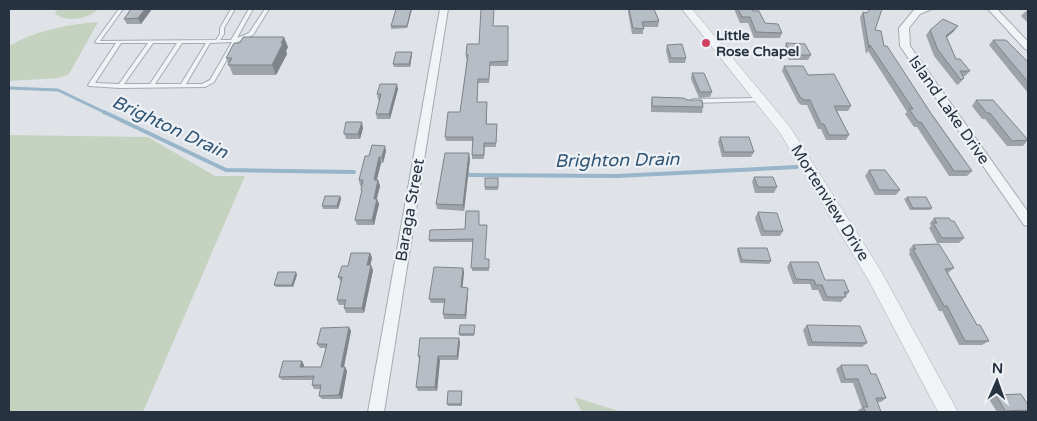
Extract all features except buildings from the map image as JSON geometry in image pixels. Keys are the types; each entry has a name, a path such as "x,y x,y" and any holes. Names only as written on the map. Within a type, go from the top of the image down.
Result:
{"street":[{"name":"Baraga Street","path":"376,412 444,9"},
{"name":"Mortenview Drive","path":"687,9 785,130 875,276 948,412"},
{"name":"Island Lake Drive","path":"928,9 914,10 904,28 904,42 907,51 1026,217"},
{"path":"992,9 1028,47"}],"lane":[{"path":"121,9 97,42 234,41 251,34 267,9"},
{"path":"217,41 222,34 222,28 234,9"},
{"path":"119,42 91,85 203,86 212,81 251,9"},
{"path":"182,86 209,41"},
{"path":"120,86 151,42"},
{"path":"151,86 180,42"},
{"path":"686,102 762,100"}],"green space":[{"path":"57,9 98,9 84,17 72,19 55,14"},
{"path":"98,22 69,74 59,78 9,81 9,46 29,36 52,29"},
{"path":"9,135 148,137 215,176 245,176 143,412 9,412"},
{"path":"574,397 622,412 582,412"}],"waterway":[{"name":"Brighton Drain","path":"9,88 58,90 106,113"},
{"name":"Brighton Drain","path":"104,112 226,170 354,172"},
{"name":"Brighton Drain","path":"464,175 617,176 797,167"}],"place":[{"name":"Little Rose Chapel","path":"706,43"}]}
